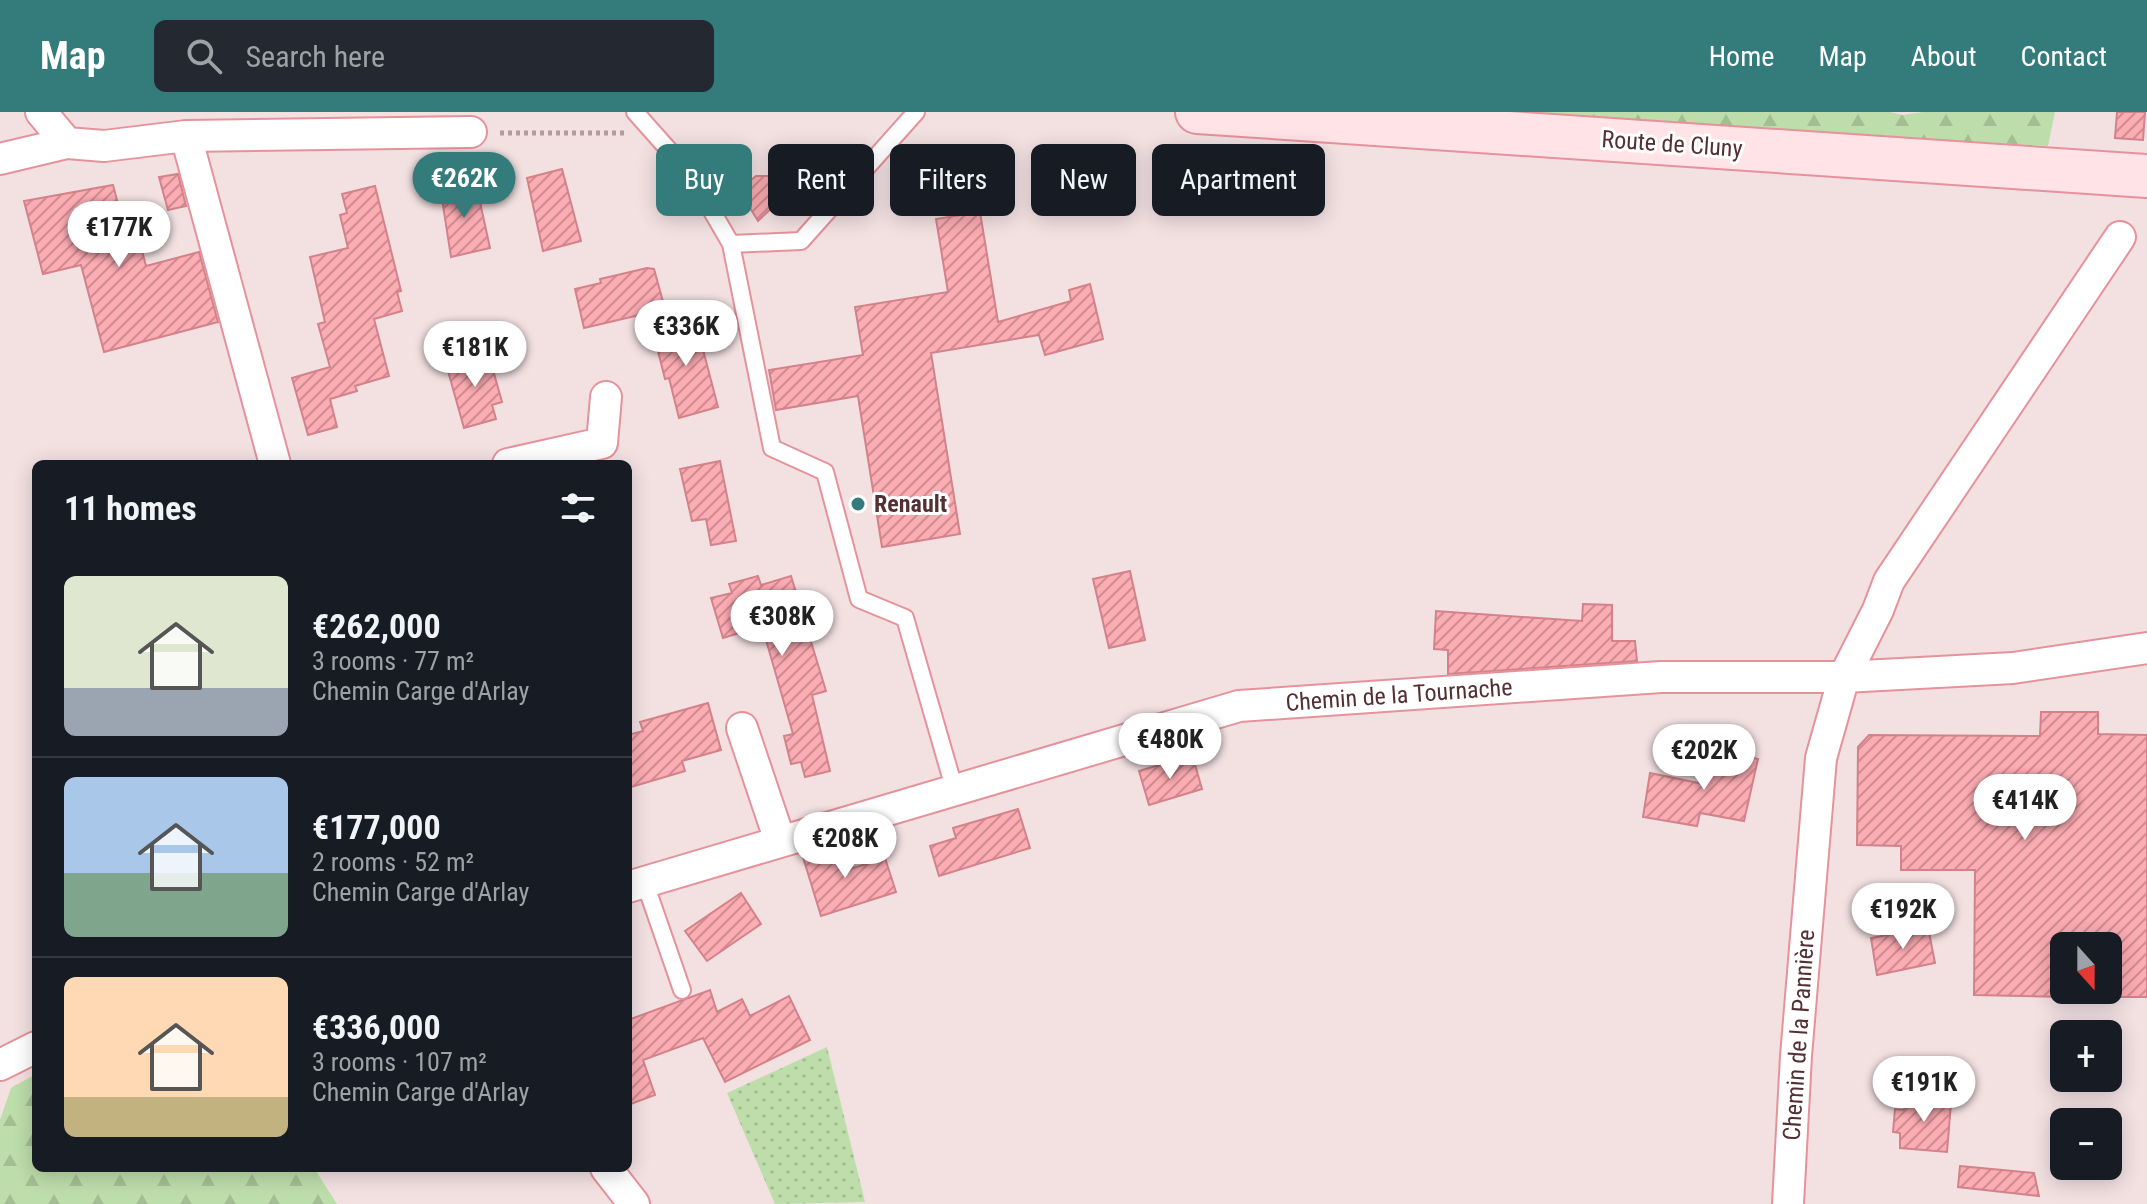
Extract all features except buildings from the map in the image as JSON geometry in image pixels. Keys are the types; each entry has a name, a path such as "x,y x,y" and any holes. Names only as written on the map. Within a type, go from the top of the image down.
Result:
{"main road":[{"name":"Route de Cluny","path":"1197,112 2147,176"}],"street":[{"path":"41,112 67,143"},
{"path":"0,159 67,143 104,146 186,136 471,132"},
{"path":"186,136 274,460"},
{"name":"Chemin de la Pannière","path":"1788,1204 1796,1056 1821,758 1844,677 1889,581 2120,237"},
{"path":"526,460 602,443 606,397"},
{"name":"Chemin de la Tournache","path":"636,885 1239,706 1661,677 1844,677 2013,668 2147,648"},
{"path":"742,728 780,841"},
{"path":"0,1065 32,1049"},
{"path":"609,1172 634,1204"}],"lane":[{"path":"635,112 691,175 731,244 772,448 825,472 859,599 905,618 955,791"},
{"path":"731,244 801,241 916,112"},
{"path":"636,885 682,990"}],"path":[{"path":"471,132 653,133"}],"green space":[{"path":"1490,112 1890,112 1903,115 1923,112 2055,112 2048,146"},
{"path":"827,1047 865,1202 775,1204 727,1093"},
{"path":"32,1076 32,1172 317,1172 337,1204 0,1204 0,1120 11,1088"}],"place":[{"name":"Renault","path":"858,504"}]}
